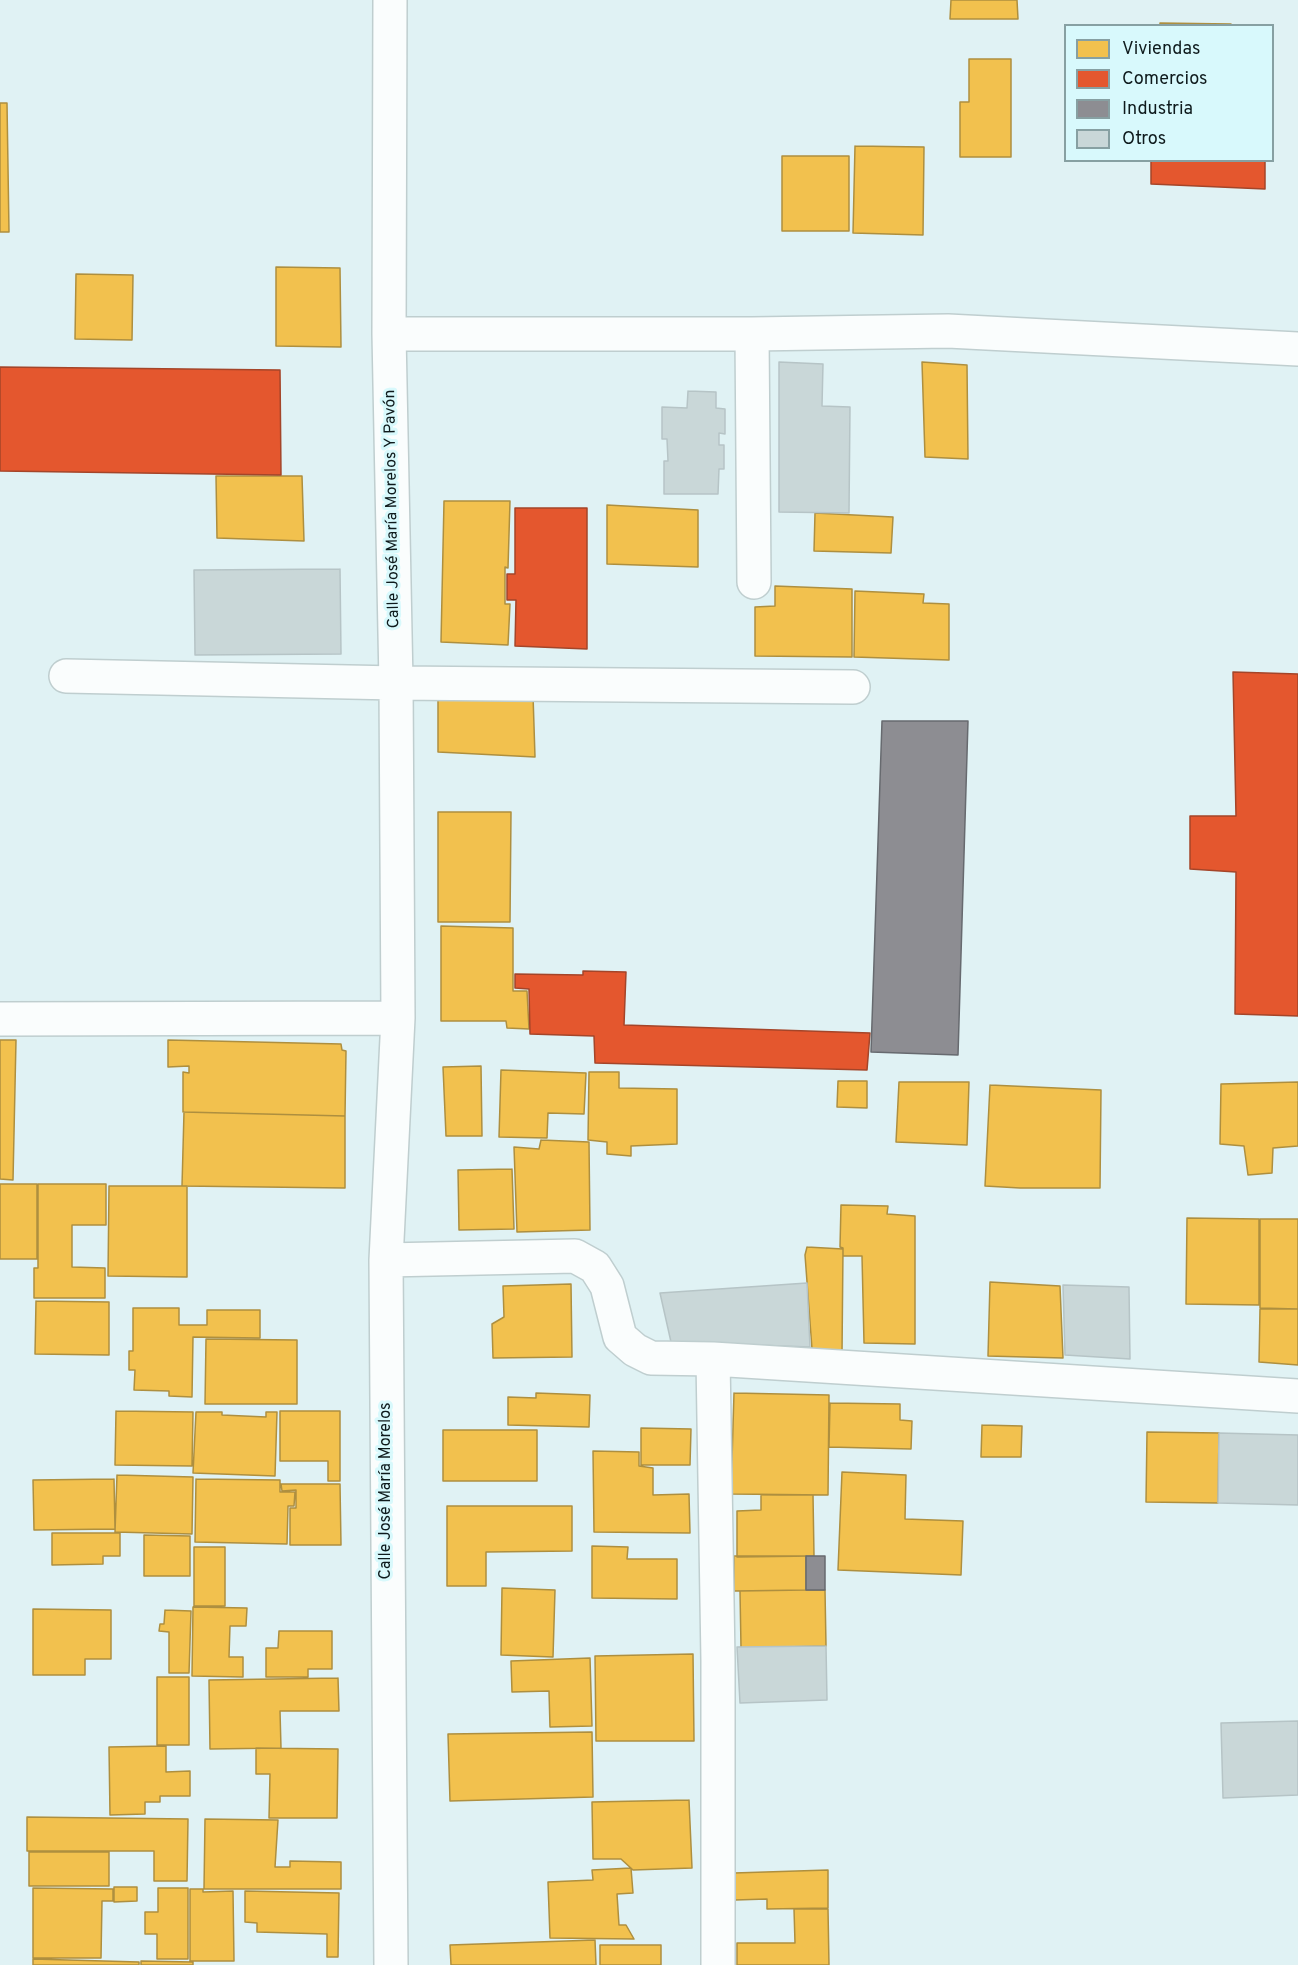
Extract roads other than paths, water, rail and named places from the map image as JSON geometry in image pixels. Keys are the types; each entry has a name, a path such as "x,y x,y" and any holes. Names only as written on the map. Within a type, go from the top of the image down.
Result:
{"street":[{"name":"Calle José María Morelos Y Pavón","path":"390,0 389,334 396,683 398,1018"},
{"path":"389,334 752,334 948,331 1298,348"},
{"path":"752,334 754,582"},
{"path":"66,676 396,683 853,687"},
{"path":"0,1019 398,1018"},
{"name":"Calle José María Morelos","path":"391,1965 386,1260 398,1018"},
{"path":"386,1260 575,1256 595,1267 608,1286 620,1337 635,1350 651,1358 713,1359 1298,1396"},
{"path":"713,1359 718,1661 718,1965"}]}
